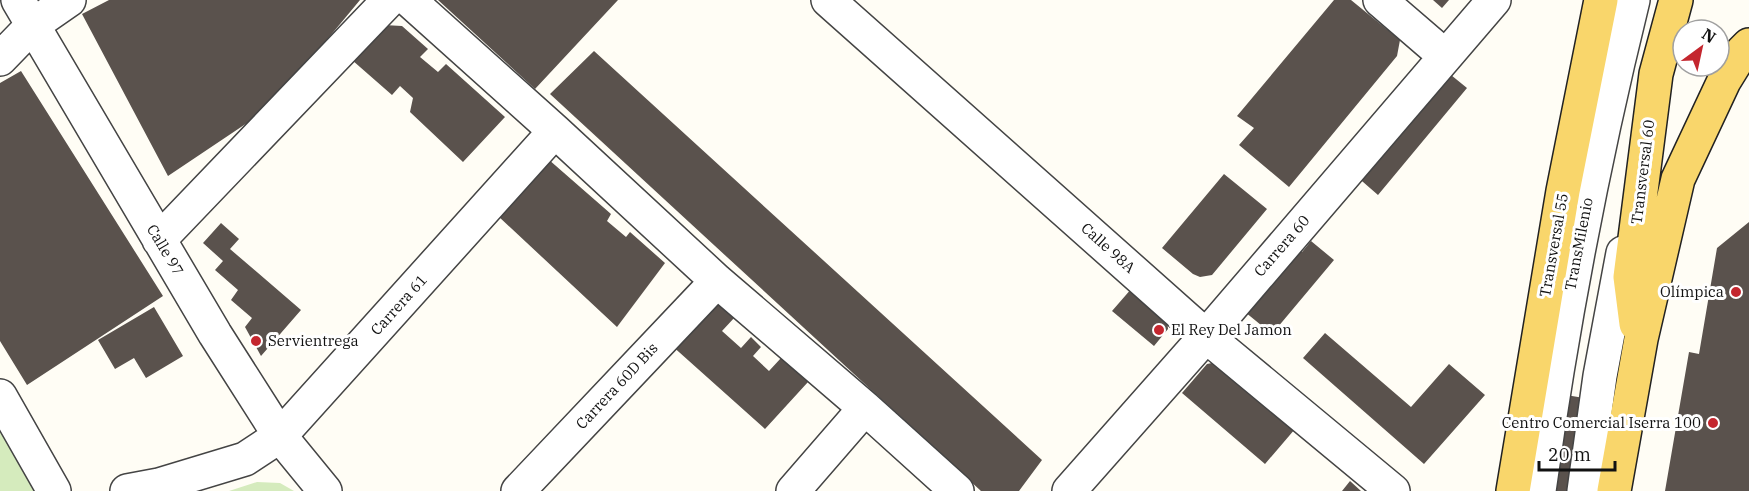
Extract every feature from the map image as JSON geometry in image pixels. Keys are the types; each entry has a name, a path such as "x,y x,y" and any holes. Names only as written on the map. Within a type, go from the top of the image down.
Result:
{"main road":[{"name":"Transversal 55","path":"1514,491 1568,162 1601,0"},
{"name":"Transversal 60","path":"1640,345 1625,278 1656,74 1676,0"},
{"path":"1614,491 1640,345 1678,179 1724,81 1749,45"}],"street":[{"path":"0,58 25,13 69,0"},
{"path":"159,240 389,0"},
{"path":"409,0 717,281 865,408 957,491"},
{"name":"Calle 98A","path":"828,0 1206,336 1393,491"},
{"path":"1380,0 1445,56"},
{"name":"Carrera 60","path":"1069,491 1206,336 1494,0"},
{"name":"TransMilenio","path":"1539,491 1574,267 1609,96 1633,0"},
{"path":"1584,491 1600,376 1625,278 1646,71 1665,0"},
{"name":"Calle 97","path":"25,13 159,240 280,436 325,491"},
{"name":"Carrera 61","path":"127,491 159,485 245,459 280,436 555,131"},
{"name":"Carrera 60D Bis","path":"518,491 717,281"},
{"path":"0,396 54,491"},
{"path":"793,491 865,408"}],"green space":[{"path":"0,423 39,491 0,491"},
{"path":"257,482 280,483 294,491 229,491"}],"building":[{"path":"109,0 360,0 271,107 168,176 82,14"},
{"path":"438,0 618,0 535,89"},
{"path":"1334,0 1351,0 1400,40 1397,56 1289,187 1239,145 1254,128 1237,116"},
{"path":"1433,0 1449,0 1442,8"},
{"path":"384,25 402,26 428,49 420,57 438,72 446,64 505,117 463,162 410,112 413,98 400,86 392,95 352,60"},
{"path":"594,51 1042,460 1019,491 981,491 550,94"},
{"path":"21,71 163,296 27,385 0,341 0,83"},
{"path":"1451,75 1467,88 1378,195 1355,175"},
{"path":"548,159 611,214 607,221 626,237 630,232 665,263 617,327 497,215"},
{"path":"1224,174 1267,209 1212,275 1200,277 1193,274 1162,248"},
{"name":"Centro Comercial Iserra 100","path":"1749,222 1749,491 1665,491 1689,352 1699,354 1717,248"},
{"path":"221,223 239,239 230,249 301,310 261,356 245,327 252,318 231,300 238,290 215,270 223,261 203,243"},
{"path":"1311,241 1334,260 1272,334 1245,312 1297,248 1302,252"},
{"path":"1132,288 1167,318 1168,329 1154,346 1112,311"},
{"path":"713,297 735,317 722,331 741,348 751,337 761,347 753,356 769,371 781,358 808,382 765,429 670,344"},
{"path":"154,307 183,356 146,378 134,358 115,369 98,340"},
{"path":"1325,333 1411,407 1449,364 1485,395 1424,464 1303,358"},
{"path":"1217,362 1295,429 1265,464 1182,393 1207,364"},
{"path":"1566,395 1584,398 1571,491 1552,491"},
{"path":"1350,481 1361,491 1342,491"}],"place":[{"name":"Olímpica","path":"1736,292"},
{"name":"El Rey Del Jamon","path":"1159,330"},
{"name":"Servientrega","path":"256,341"},
{"name":"Centro Comercial Iserra 100","path":"1713,423"}]}
